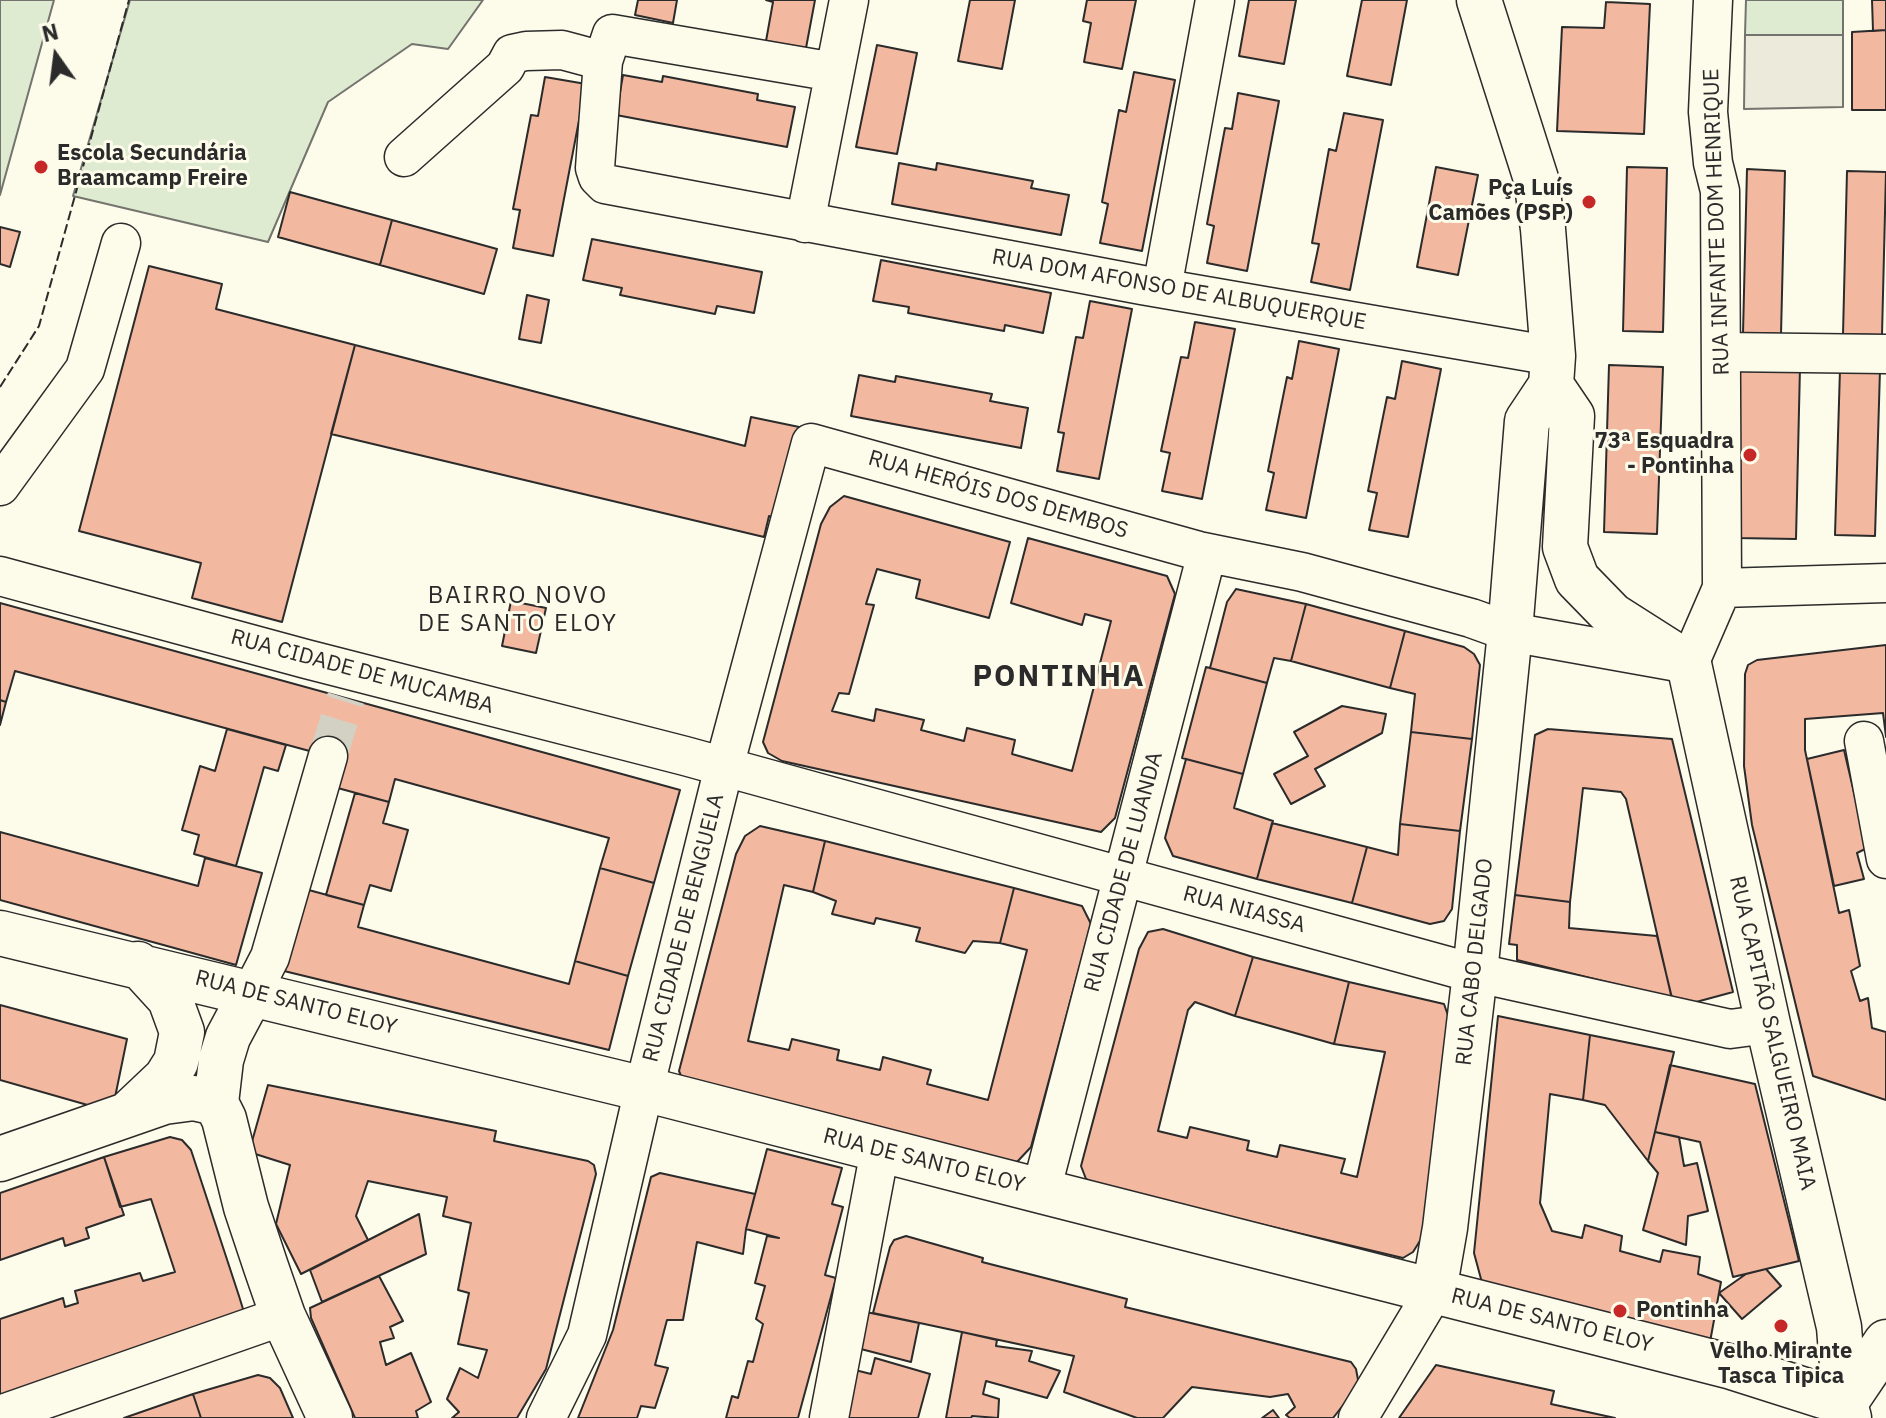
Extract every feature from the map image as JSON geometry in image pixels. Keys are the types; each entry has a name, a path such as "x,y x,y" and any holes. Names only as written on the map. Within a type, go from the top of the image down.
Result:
{"main road":[{"path":"1479,0 1536,179 1543,229 1552,371 1572,416 1565,547 1577,579 1612,615 1689,664"},
{"name":"RUA CABO DELGADO","path":"1434,1291 1445,1228 1475,973 1510,632 1527,421 1552,371"},
{"name":"RUA CAPITÃO SALGUEIRO MAIA","path":"1689,664 1839,1327 1838,1413"},
{"name":"RUA DE SANTO ELOY","path":"0,933 644,1089 1732,1367 1838,1413"},
{"path":"129,1113 166,1078 176,1062 182,1032 170,999 138,964"},
{"path":"252,992 228,1037 221,1060 216,1103 224,1119 246,1207 283,1316 330,1418"},
{"path":"0,1159 164,1102 194,1098 216,1103"},
{"path":"1838,1413 1886,1342"}],"street":[{"path":"805,223 849,0"},
{"path":"1162,288 1215,0"},
{"name":"RUA INFANTE DOM HENRIQUE","path":"1713,0 1708,112 1713,163 1720,191 1722,588"},
{"path":"404,157 505,67 512,54 562,50 603,61 612,34 834,72"},
{"name":"RUA DOM AFONSO DE ALBUQUERQUE","path":"603,61 595,168 605,184 1162,288 1552,371"},
{"path":"0,486 85,369 121,243"},
{"path":"1723,352 1886,354"},
{"name":"RUA HERÓIS DOS DEMBOS","path":"724,767 811,443 1207,553 1302,572 1471,618 1510,632 1689,664"},
{"name":"RUA CIDADE DE LUANDA","path":"1041,1191 1207,553"},
{"name":"RUA CIDADE DE MUCAMBA","path":"0,576 350,684 724,767"},
{"path":"1689,664 1722,588 1886,583"},
{"path":"1864,741 1886,859"},
{"path":"252,992 270,957 328,756"},
{"name":"RUA NIASSA","path":"724,767 1475,973 1730,1029 1768,1024"},
{"name":"RUA CIDADE DE BENGUELA","path":"546,1418 587,1335 724,767"},
{"path":"829,1418 880,1150"},
{"path":"1358,1418 1434,1291"},
{"path":"0,1415 283,1316"}],"green space":[{"path":"0,0 54,0 0,195"},
{"path":"130,0 483,0 448,49 412,44 328,102 268,242 73,196"},
{"path":"1746,0 1843,0 1843,35 1745,35"}],"shaded area":[{"path":"1745,35 1843,35 1843,107 1744,109"}],"building":[{"path":"638,0 677,0 673,23 635,15"},
{"path":"766,0 815,0 806,48 766,41 773,2"},
{"path":"970,0 1015,0 1002,69 958,61"},
{"path":"1087,0 1136,0 1122,69 1084,62 1091,23 1083,21"},
{"path":"1249,0 1296,0 1284,64 1239,56"},
{"path":"1362,0 1407,0 1391,85 1347,76"},
{"path":"1872,0 1886,0 1886,30 1873,31"},
{"path":"1606,2 1650,4 1644,134 1557,131 1562,27 1604,28"},
{"path":"1886,30 1886,110 1852,110 1852,32"},
{"path":"877,45 917,53 897,154 856,147"},
{"path":"1134,72 1175,80 1142,251 1100,243 1108,204 1102,202 1119,110 1126,112"},
{"path":"623,75 662,82 663,76 758,94 757,100 795,107 787,147 616,115"},
{"path":"545,77 586,84 553,256 513,248 520,210 513,209 531,115 538,116"},
{"path":"1238,93 1279,101 1247,271 1207,263 1214,226 1207,224 1225,128 1232,129"},
{"path":"1344,113 1383,120 1350,290 1311,282 1319,244 1312,243 1329,149 1336,151"},
{"path":"899,163 936,170 937,163 1033,181 1031,188 1069,195 1061,235 892,204"},
{"path":"1436,167 1478,175 1458,275 1417,267"},
{"path":"1627,167 1667,168 1663,332 1623,331"},
{"path":"1747,169 1785,171 1781,334 1743,333"},
{"path":"1847,171 1886,172 1882,335 1843,334"},
{"path":"290,192 392,220 380,265 278,237"},
{"path":"392,220 497,249 484,294 380,265"},
{"path":"0,227 20,232 10,267 0,264"},
{"path":"592,239 762,272 754,313 717,306 715,314 620,295 622,288 583,280"},
{"path":"881,260 1051,293 1043,333 1005,325 1004,331 908,313 909,307 873,301"},
{"path":"149,266 222,284 216,309 355,345 282,622 192,598 201,563 79,531"},
{"path":"527,295 549,300 541,343 519,339"},
{"path":"1090,301 1132,309 1099,479 1057,471 1064,433 1058,432 1076,337 1083,338"},
{"path":"1195,322 1235,329 1202,499 1162,491 1170,453 1161,451 1181,357 1188,358"},
{"path":"1299,341 1339,349 1306,518 1266,510 1274,473 1268,471 1287,377 1292,379"},
{"path":"355,345 745,446 751,417 804,428 779,519 769,516 764,537 331,434"},
{"path":"1402,361 1441,369 1408,537 1369,530 1377,493 1368,491 1387,397 1395,399"},
{"path":"1609,365 1663,367 1657,534 1604,532"},
{"path":"1740,366 1800,367 1796,539 1736,538"},
{"path":"1840,369 1880,370 1875,536 1835,535"},
{"path":"859,375 895,382 896,376 992,394 990,401 1028,408 1021,448 851,416"},
{"path":"844,496 1010,542 989,618 916,598 920,580 877,569 866,604 874,605 849,694 839,693 832,711 874,721 876,709 924,720 921,730 964,741 967,728 1015,740 1012,754 1072,771 1111,621 1085,614 1082,625 1011,603 1028,538 1167,576 1175,594 1115,818 1101,832 782,761 768,753 763,742 821,524 830,507"},
{"path":"1236,589 1306,604 1291,661 1274,658 1267,683 1210,668 1227,602"},
{"path":"511,601 546,608 536,653 502,646"},
{"path":"0,603 680,790 654,883 600,868 609,838 395,779 389,802 334,787 328,756 15,671 6,702 0,700"},
{"path":"1306,604 1405,631 1390,688 1291,661"},
{"path":"1405,631 1464,647 1474,654 1480,665 1472,739 1411,732 1415,694 1390,688"},
{"path":"1886,645 1886,737 1883,713 1805,719 1805,750 1839,913 1849,910 1860,966 1851,971 1860,1001 1868,998 1872,1028 1886,1032 1886,1100 1813,1076 1752,825 1744,766 1745,674 1748,665 1757,660"},
{"path":"1206,667 1267,683 1243,774 1182,758"},
{"path":"0,700 6,702 0,725"},
{"path":"1342,706 1386,714 1382,733 1315,769 1325,786 1291,804 1274,774 1308,756 1294,732"},
{"path":"227,729 286,745 278,771 264,767 236,866 194,854 199,835 182,830 200,766 215,771"},
{"path":"1548,729 1672,739 1733,992 1674,1008 1626,799 1621,792 1583,788 1570,902 1515,895 1535,735"},
{"path":"1411,732 1472,739 1460,831 1400,824"},
{"path":"1844,750 1867,848 1857,853 1864,879 1834,886 1807,759"},
{"path":"1186,759 1243,774 1234,808 1273,821 1257,879 1173,856 1165,838"},
{"path":"355,793 389,802 383,823 408,830 391,891 370,885 364,905 326,895"},
{"path":"1272,823 1367,847 1352,903 1257,879"},
{"path":"1400,824 1460,831 1452,909 1444,921 1430,924 1352,903 1367,847 1398,855"},
{"path":"760,826 825,841 813,892 784,885 748,1041 789,1050 792,1039 839,1050 837,1060 880,1070 883,1057 931,1070 927,1084 988,1100 1027,950 1000,943 1014,888 1082,906 1091,924 1031,1147 1017,1162 697,1090 684,1083 679,1071 736,854 745,836"},
{"path":"0,832 198,886 205,858 262,873 236,965 0,900"},
{"path":"825,841 1014,888 1000,943 973,941 965,953 916,941 920,928 876,918 874,924 832,914 836,901 813,892"},
{"path":"600,868 654,883 628,976 575,961"},
{"path":"305,889 364,905 358,927 569,984 575,961 628,976 609,1050 284,971"},
{"path":"1515,895 1570,902 1569,928 1657,936 1672,998 1517,960 1517,945 1509,944"},
{"path":"1163,929 1253,957 1235,1016 1195,1002 1188,1010 1158,1131 1187,1138 1190,1127 1249,1141 1247,1150 1277,1157 1280,1145 1345,1159 1341,1173 1357,1177 1385,1052 1334,1044 1349,982 1444,1004 1450,1021 1423,1236 1413,1252 1403,1258 1100,1186 1086,1179 1081,1166 1139,949 1148,932"},
{"path":"1253,957 1349,982 1334,1044 1235,1016"},
{"path":"0,1005 127,1039 112,1112 0,1080"},
{"path":"1498,1016 1590,1035 1583,1100 1550,1094 1540,1203 1552,1231 1582,1238 1585,1225 1622,1236 1620,1251 1660,1262 1663,1250 1700,1257 1698,1274 1721,1282 1710,1342 1486,1287 1474,1253"},
{"path":"1590,1035 1674,1052 1648,1161 1605,1105 1583,1100"},
{"path":"1670,1065 1755,1084 1799,1261 1733,1277 1700,1142 1655,1132"},
{"path":"268,1085 496,1131 494,1141 588,1161 594,1165 596,1174 546,1369 517,1418 452,1418 459,1412 447,1399 460,1368 478,1378 487,1350 458,1344 469,1293 458,1290 471,1223 443,1216 447,1197 368,1181 356,1216 368,1240 301,1274 276,1224 290,1165 249,1152"},
{"path":"1655,1132 1679,1137 1684,1166 1697,1163 1708,1211 1688,1216 1686,1245 1643,1230 1658,1173 1648,1161"},
{"path":"170,1137 182,1140 191,1150 243,1309 235,1322 0,1402 0,1319 63,1298 65,1307 78,1303 75,1291 140,1273 143,1281 175,1272 151,1199 120,1207 104,1157"},
{"path":"767,1149 842,1168 832,1204 843,1207 825,1275 836,1278 798,1418 726,1418 732,1396 738,1398 748,1361 753,1362 763,1324 756,1319 765,1286 755,1283 767,1236 779,1238 746,1229"},
{"path":"104,1157 124,1215 86,1228 89,1238 65,1246 63,1238 0,1260 0,1193"},
{"path":"660,1173 755,1194 743,1254 697,1242 683,1320 667,1320 655,1365 668,1368 655,1408 641,1406 637,1418 578,1418 613,1330 651,1177"},
{"path":"419,1214 426,1254 322,1302 310,1270"},
{"path":"906,1236 983,1258 982,1262 1127,1299 1125,1307 1351,1362 1356,1369 1359,1385 1333,1418 1290,1418 1286,1415 1295,1407 1288,1394 1270,1397 1192,1387 1163,1418 1137,1418 1064,1392 1074,1356 873,1313 890,1247 894,1240"},
{"path":"1766,1269 1781,1286 1742,1319 1719,1293 1746,1274"},
{"path":"379,1276 403,1321 390,1327 394,1338 380,1342 386,1365 411,1353 431,1402 416,1411 418,1418 355,1418 311,1318 310,1308"},
{"path":"866,1312 919,1323 911,1362 857,1348"},
{"path":"962,1332 997,1340 996,1346 1032,1351 1029,1361 1060,1371 1047,1398 986,1381 983,1394 999,1399 998,1418 946,1418"},
{"path":"875,1358 930,1374 918,1418 837,1418 851,1369 871,1374"},
{"path":"1436,1365 1554,1391 1551,1404 1615,1418 1399,1418"},
{"path":"258,1375 270,1378 280,1388 293,1418 201,1418 193,1394"},
{"path":"193,1394 201,1418 124,1418"},
{"path":"1273,1410 1279,1418 1262,1418"}],"tunnel":[{"path":"328,756 346,698"}],"fence":[{"path":"0,387 39,326 129,0"}],"place":[{"name":"Escola Secundária Braamcamp Freire","path":"41,167"},
{"name":"Pça Luís Camões (PSP)","path":"1589,202"},
{"name":"73ª Esquadra - Pontinha","path":"1750,455"},
{"name":"Pontinha","path":"1620,1311"},
{"name":"Velho Mirante Tasca Tipica","path":"1781,1326"}],"district":[{"name":"BAIRRO NOVO DE SANTO ELOY","path":"518,610"},
{"name":"PONTINHA","path":"1059,677"}]}
